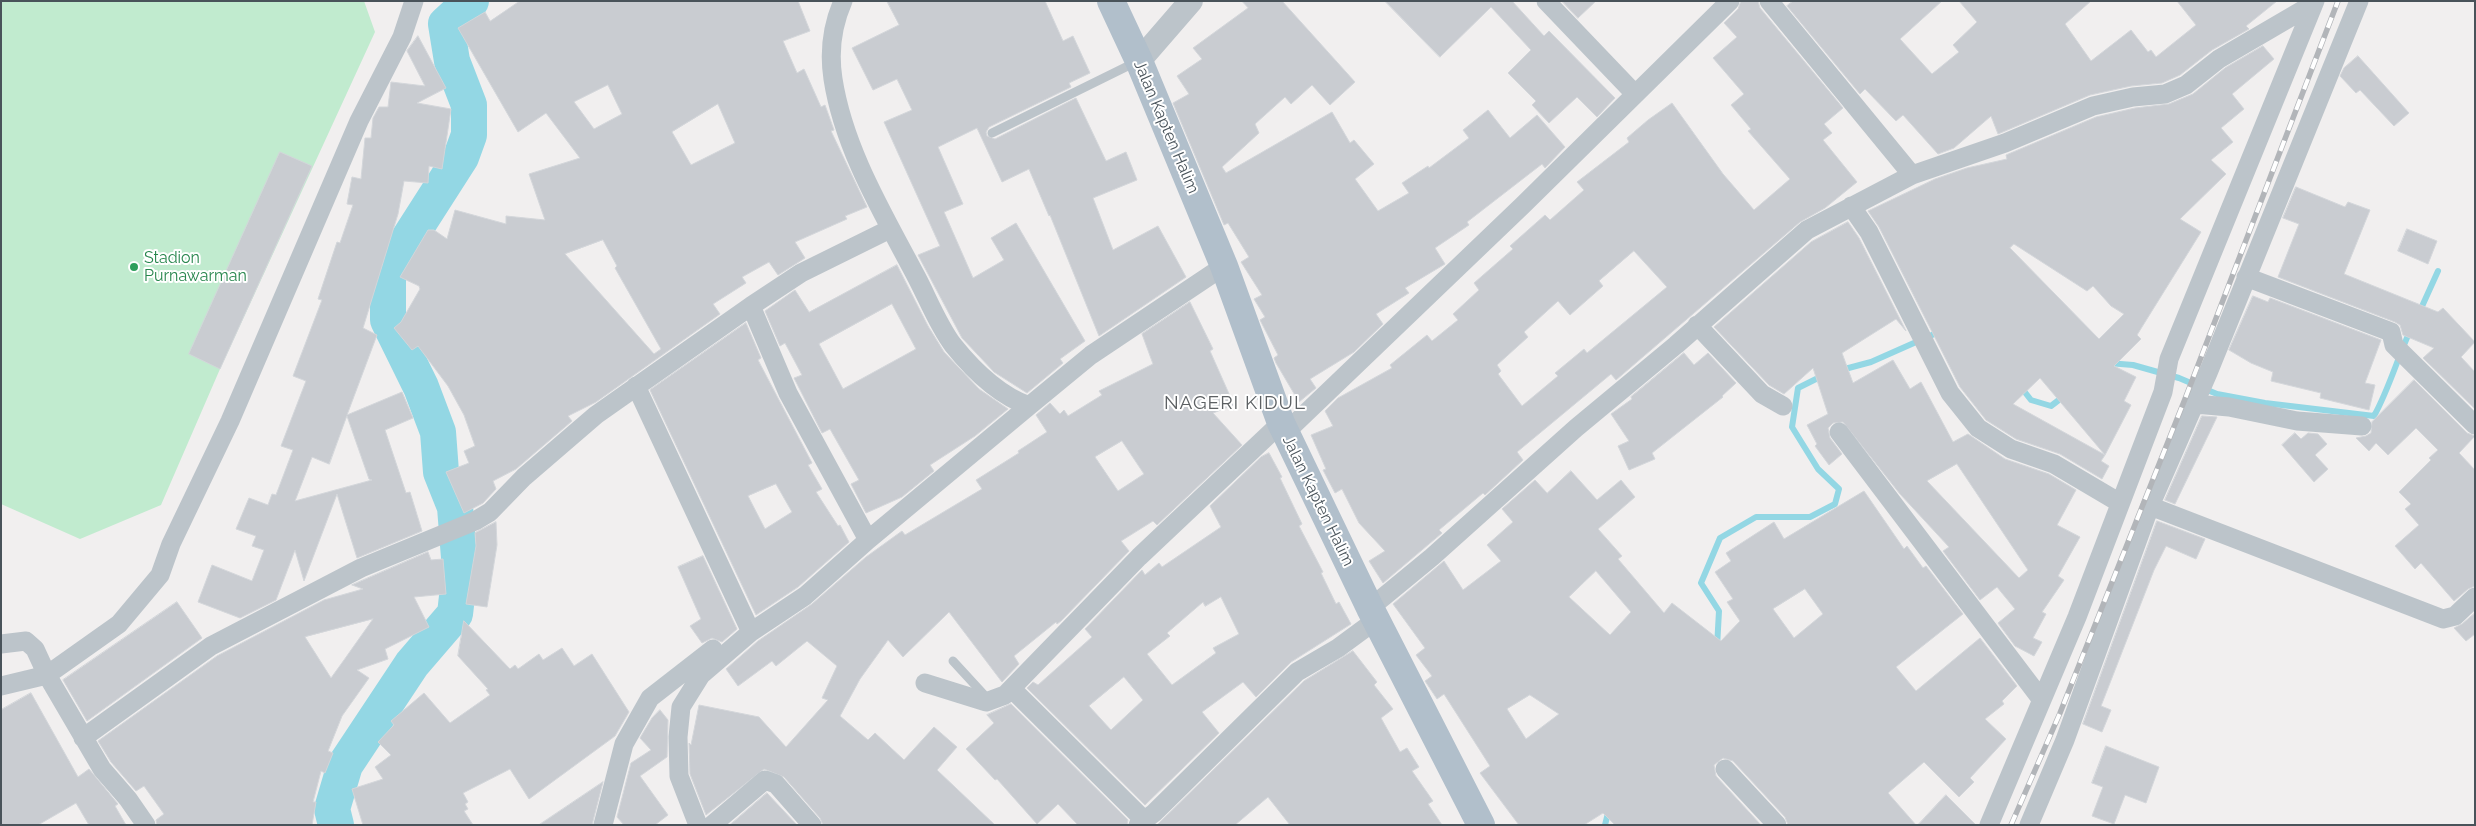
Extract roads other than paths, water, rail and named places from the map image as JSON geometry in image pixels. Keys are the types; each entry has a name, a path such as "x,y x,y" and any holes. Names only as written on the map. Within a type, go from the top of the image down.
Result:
{"main road":[{"name":"Jalan Kapten Halim","path":"1111,1 1139,61 1224,266 1283,428 1373,614 1481,825"}],"street":[{"path":"1,686 47,675 119,624 160,575 178,529 230,421 359,121 402,37 414,1"},
{"path":"843,1 836,16 831,48 833,79 844,129 890,229 951,342 967,362 994,386 1013,400 1029,406"},
{"path":"1139,61 1191,1"},
{"path":"1546,1 1635,94"},
{"path":"925,683 990,702 1012,689 1139,557 1283,428 1523,205 1730,1"},
{"path":"1769,1 1912,175"},
{"path":"2029,825 2064,740 2150,506 2208,373 2359,1"},
{"path":"1012,689 1150,821 1298,672 1338,648 1432,557 1806,230 1912,175 2004,142 2093,106 2133,97 2165,94 2186,85 2219,59 2314,3"},
{"path":"1989,825 2077,617 2163,392 2169,360 2314,3"},
{"path":"1851,206 1869,232 1950,393 1978,428 2011,449 2054,464 2120,503"},
{"path":"83,738 211,646 361,568 475,521 490,512 562,442 636,386 801,273 890,229"},
{"path":"603,825 624,744 650,698 749,627 805,596 868,540 1091,355 1224,266"},
{"path":"2246,277 2391,332 2394,345 2475,425"},
{"path":"751,306 788,393 868,540"},
{"path":"1697,325 1762,394 1783,406"},
{"path":"636,386 749,627"},
{"path":"2197,399 2297,421 2362,426"},
{"path":"1839,432 2041,700"},
{"path":"2150,506 2443,619 2455,616 2475,597"},
{"path":"698,825 679,776 678,737 681,707 701,675 749,627"},
{"path":"1,644 26,641 34,649 83,738 140,823"},
{"path":"1725,768 1777,825"},
{"path":"712,825 765,780 776,784 812,825"}],"lane":[{"path":"992,133 1139,61"},
{"path":"953,661 990,702"}],"waterway":[{"path":"336,825 332,809 345,765 412,664 455,614 460,570 455,507 441,472 438,432 421,387 388,320 388,271 461,157 469,135 469,105 452,61 446,24 471,1"},
{"path":"2419,313 2438,271"},
{"path":"1841,370 1871,362 1941,331"},
{"path":"2108,363 2133,365 2179,378 2217,394 2265,403 2374,416 2410,331"},
{"path":"1717,647 1719,611 1701,583 1720,538 1756,517 1810,517 1835,504 1839,489 1818,469 1792,427 1798,388 1822,376"},
{"path":"2020,386 2031,400 2051,406 2064,396"},
{"path":"1605,825 1609,809"}],"railway":[{"path":"2011,825 2060,713 2185,399 2338,1"}],"place":[{"name":"Stadion Purnawarman","path":"134,267"}],"district":[{"name":"NAGERI KIDUL","path":"1235,403"}]}
